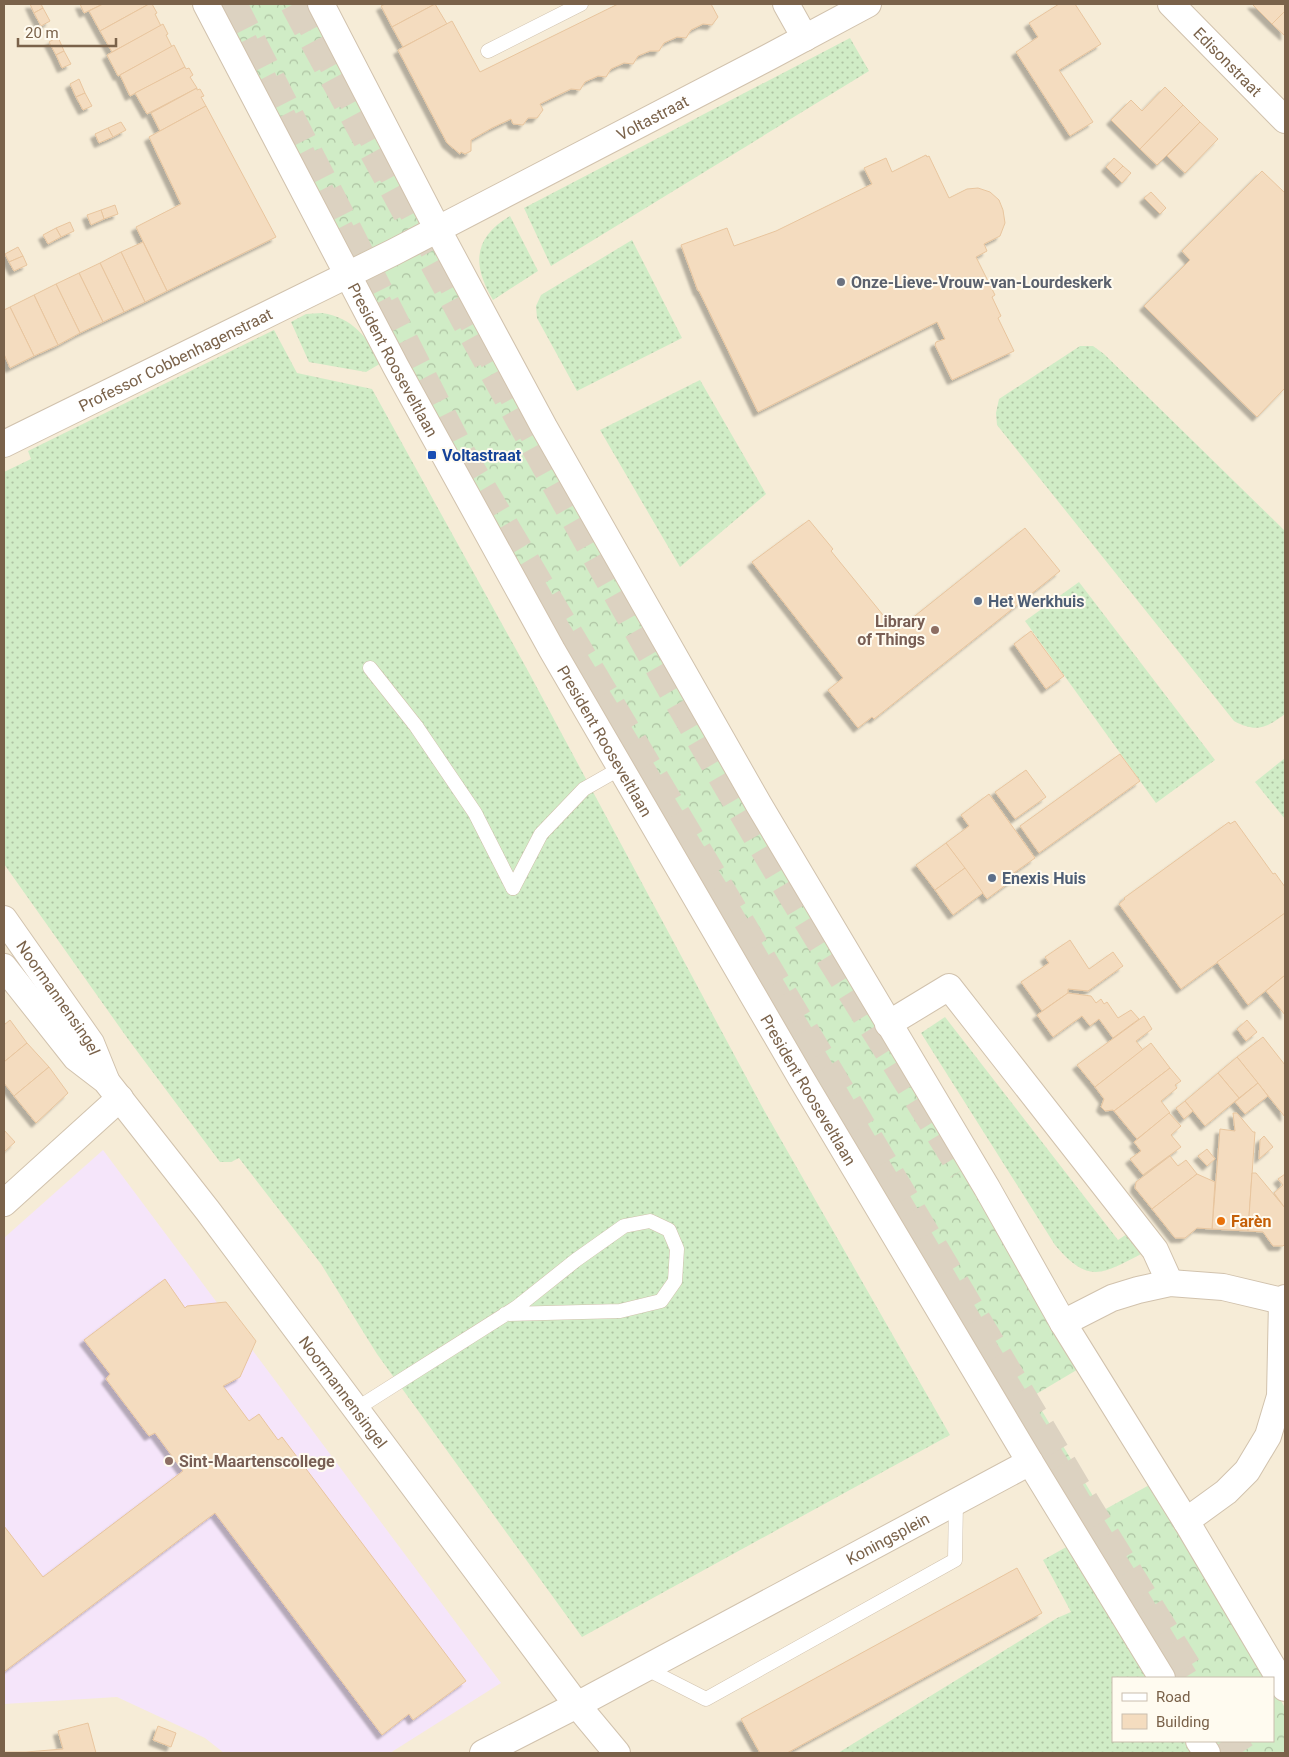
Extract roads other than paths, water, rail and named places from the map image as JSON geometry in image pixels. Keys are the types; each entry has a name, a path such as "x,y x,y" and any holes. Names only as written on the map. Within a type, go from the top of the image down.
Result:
{"street":[{"name":"President Rooseveltlaan","path":"206,4 348,275 514,581 800,1078 1030,1462"},
{"path":"321,4 438,230 544,427 759,805 987,1188 1064,1323 1186,1521 1285,1688"},
{"path":"786,4 805,38"},
{"name":"Voltastraat","path":"348,275 438,230 868,4"},
{"name":"Edisonstraat","path":"1171,4 1285,120"},
{"name":"Professor Cobbenhagenstraat","path":"4,444 348,275"},
{"name":"Noormannensingel","path":"4,919 91,1043 113,1090"},
{"name":"Noormannensingel","path":"4,968 76,1058 113,1090 208,1211 577,1705"},
{"path":"888,1024 949,987 1155,1250 1170,1283"},
{"path":"4,1203 113,1090"},
{"path":"1064,1323 1112,1298 1170,1283 1223,1287 1284,1299 1283,1399 1268,1436 1247,1471 1226,1492 1186,1521"},
{"path":"1030,1462 1161,1677"},
{"name":"Koningsplein","path":"483,1753 577,1705 1030,1462"},
{"path":"577,1705 617,1753"},
{"path":"1201,1742 1207,1753"}],"lane":[{"path":"488,51 581,4"},
{"path":"370,668 416,726 475,814 514,888 540,834 584,789 621,768"},
{"path":"356,1409 505,1314 518,1307 576,1260 624,1226 650,1222 669,1230 677,1249 675,1281 661,1301 620,1311 505,1314"},
{"path":"645,1668 706,1699 955,1560 956,1501"}],"tunnel":[{"path":"224,4 385,318"},
{"path":"233,4 462,454 1090,1510 1193,1677"},
{"path":"294,4 523,425 640,634 760,842 962,1170"},
{"path":"300,4 542,449"},
{"path":"527,578 557,631 719,898 975,1334 1183,1677"},
{"path":"1224,1742 1231,1753"},
{"path":"1234,1742 1241,1753"}],"place":[{"name":"Onze-Lieve-Vrouw-van-Lourdeskerk","path":"841,282"},
{"name":"Voltastraat","path":"432,455"},
{"name":"Het Werkhuis","path":"978,601"},
{"name":"Library of Things","path":"935,630"},
{"name":"Enexis Huis","path":"992,878"},
{"name":"Farèn","path":"1221,1221"},
{"name":"Sint-Maartenscollege","path":"169,1461"}]}
